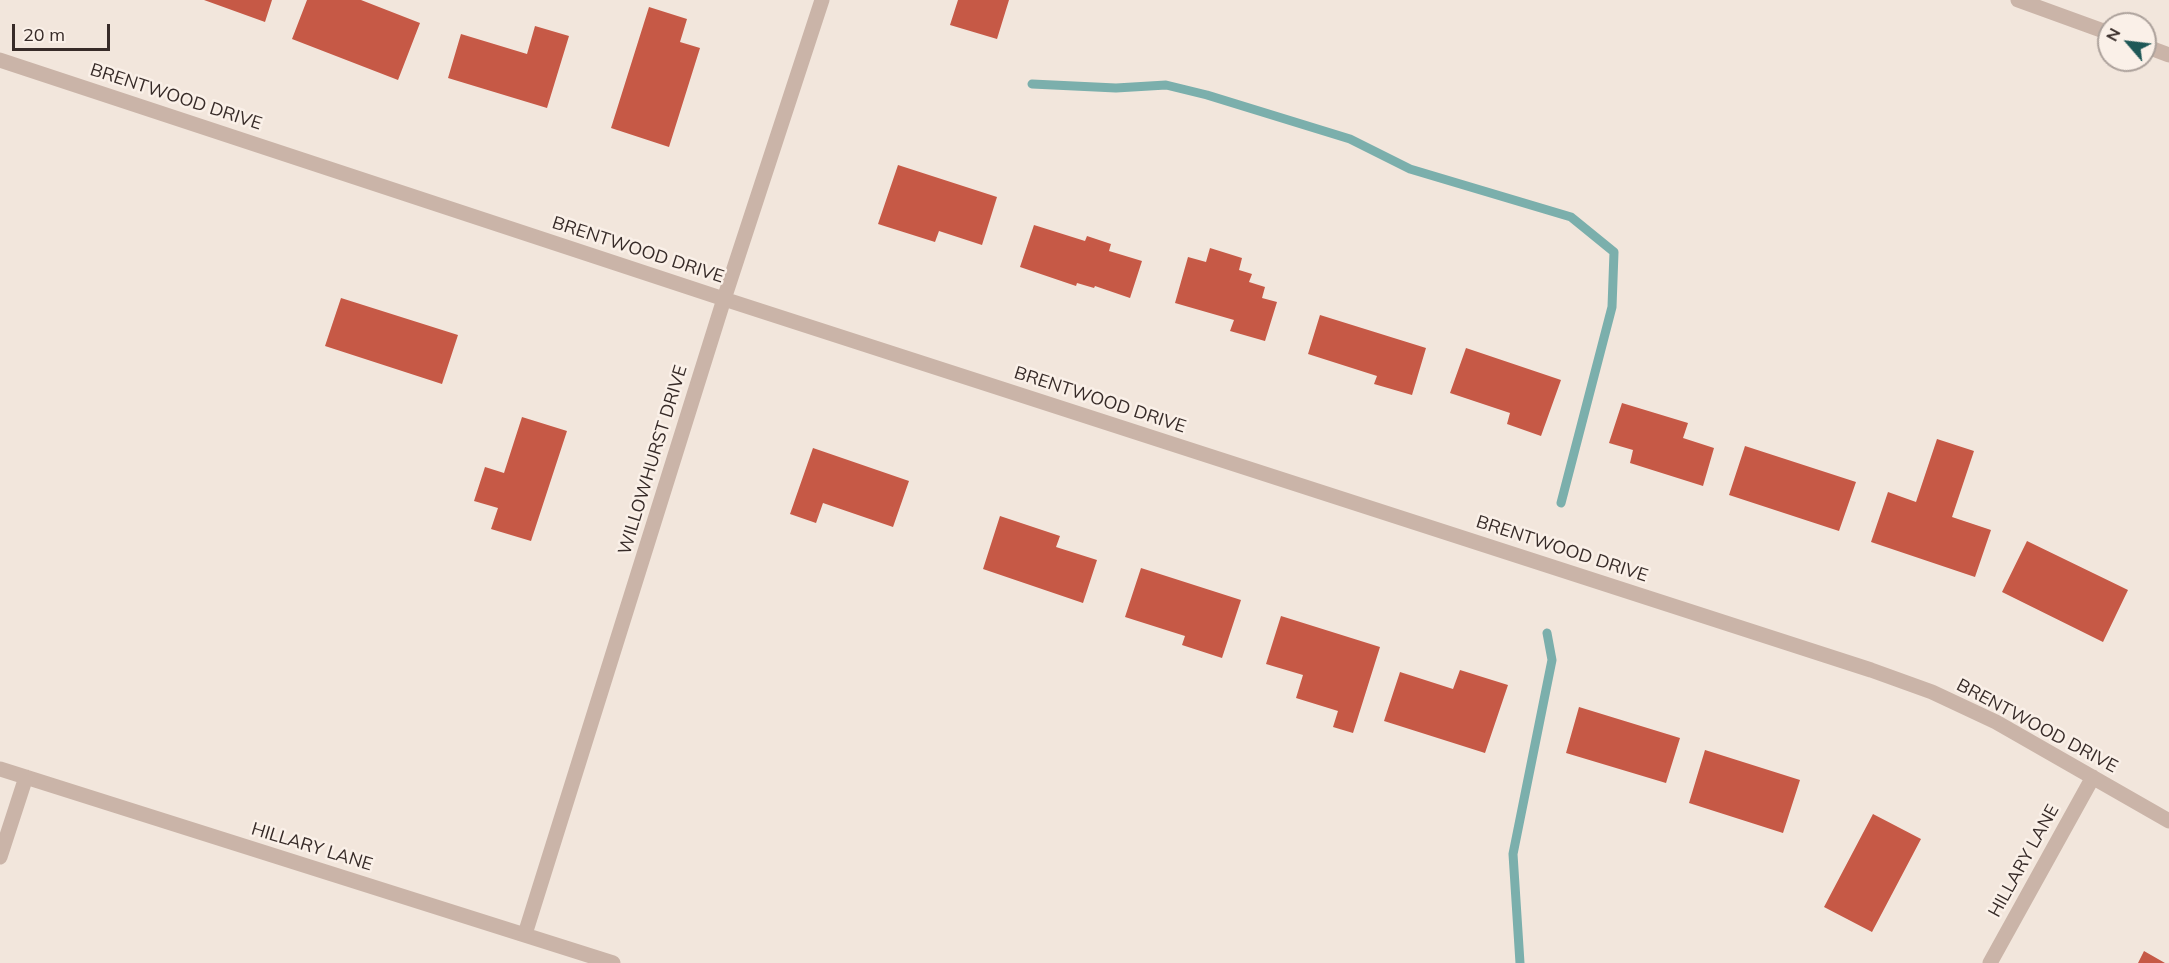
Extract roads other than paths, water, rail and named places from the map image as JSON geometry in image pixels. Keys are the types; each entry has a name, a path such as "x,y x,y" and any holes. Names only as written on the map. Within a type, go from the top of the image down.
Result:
{"street":[{"name":"WILLOWHURST DRIVE","path":"525,934 724,299 822,0"},
{"path":"2021,0 2097,28"},
{"name":"BRENTWOOD DRIVE","path":"0,60 724,299 1871,670 1932,692 1996,722 2169,821"},
{"name":"HILLARY LANE","path":"0,769 612,963"},
{"path":"0,857 26,777"},
{"name":"HILLARY LANE","path":"1990,963 2093,777"}],"waterway":[{"path":"1032,84 1116,88 1166,85 1207,95 1350,139 1410,169 1571,217 1614,252 1612,307 1561,503"},
{"path":"1520,963 1513,854 1552,660 1547,633"}]}
